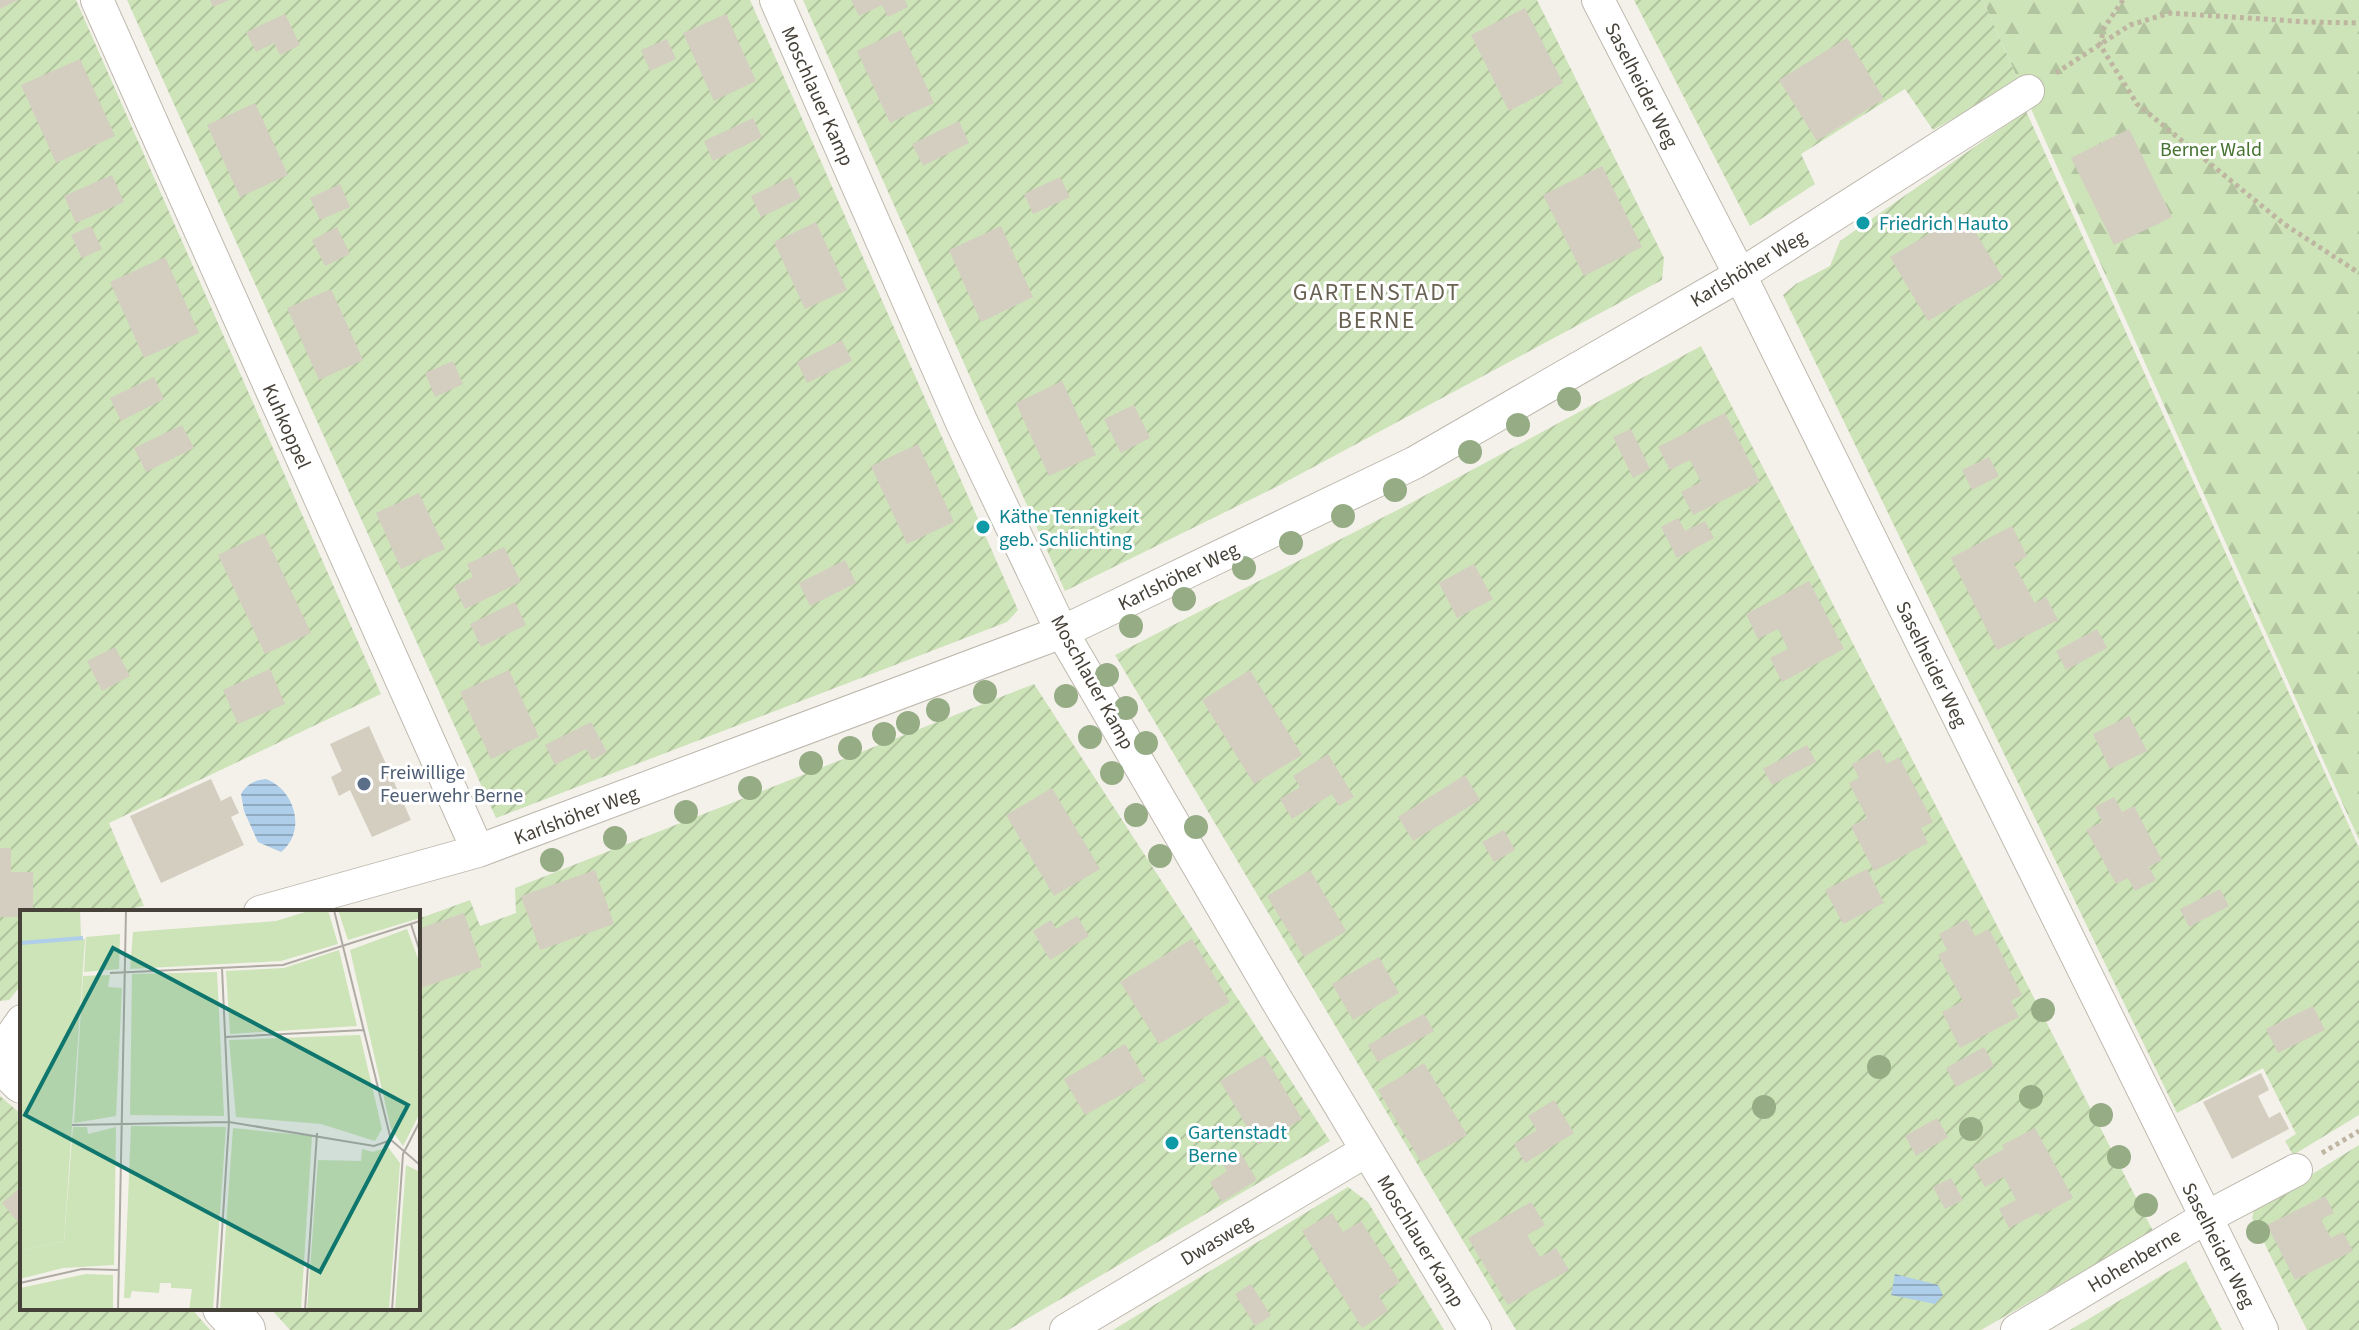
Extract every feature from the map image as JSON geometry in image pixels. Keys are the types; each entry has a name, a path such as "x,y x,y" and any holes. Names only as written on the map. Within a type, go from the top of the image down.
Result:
{"street":[{"name":"Kuhkoppel","path":"97,0 478,851"},
{"name":"Moschlauer Kamp","path":"776,0 962,423 1062,632 1366,1151 1475,1330"},
{"name":"Saselheider Weg","path":"1598,0 1740,275 2262,1330"},
{"name":"Karlshöher Weg","path":"267,910 478,851 1062,632 1414,463 1740,275 2028,91"},
{"path":"0,1053 20,1024"},
{"path":"0,1060 20,1080"},
{"name":"Dwasweg","path":"1066,1330 1366,1151"},
{"name":"Hohenberne","path":"2017,1330 2205,1218 2296,1170"},
{"path":"226,1310 244,1330"}],"path":[{"path":"2123,0 2104,28 2100,45 2137,104 2284,224 2359,273"},
{"path":"2028,91 2130,25 2170,13 2359,23"}],"green space":[{"path":"0,0 76,0 381,694 109,823 144,906 124,910 20,910 20,986 9,1000 0,1001"},
{"path":"127,0 750,0 1018,610 1007,622 496,818"},
{"path":"803,0 1537,0 1664,258 1662,280 1278,486 1065,591"},
{"path":"1634,0 1983,0 2019,82 1933,130 1905,89 1801,154 1815,184 1750,226"},
{"name":"Berner Wald","path":"1983,0 2359,0 2359,840 2019,82"},
{"path":"2026,111 2359,848 2359,1115 2293,1155 2285,1141 2296,1134 2263,1068 2177,1113 1783,295 1796,284 1830,266 1840,241"},
{"path":"1701,346 2153,1231 1981,1330 1516,1330 1115,655 1409,504"},
{"path":"1034,684 1330,1141 1008,1330 290,1330 272,1310 420,1310 420,918 470,900 480,926 516,913 515,888"},
{"path":"0,1096 20,1113 20,1310 193,1310 210,1330 0,1330"},
{"path":"2359,1145 2359,1330 2307,1330 2252,1218 2254,1210"},
{"path":"1348,1187 1368,1202 1444,1330 1113,1330"},
{"path":"2186,1261 2222,1330 2070,1330"}],"water":[{"path":"266,779 284,792 294,812 294,833 281,852 258,842 244,811 243,791 252,783"},
{"path":"1895,1274 1938,1285 1943,1295 1935,1304 1891,1295"}],"building":[{"path":"0,0 18,0 0,9"},
{"path":"210,0 229,0 213,7"},
{"path":"851,0 905,0 908,7 888,17 882,5 859,16"},
{"path":"1525,8 1563,83 1509,111 1471,35"},
{"path":"285,14 300,45 280,55 274,43 256,52 246,32"},
{"path":"726,14 756,81 714,101 683,33"},
{"path":"901,30 934,103 890,123 857,51"},
{"path":"1847,38 1884,99 1817,141 1779,80"},
{"path":"667,39 676,59 650,71 641,50"},
{"path":"80,59 115,136 56,163 21,85"},
{"path":"255,103 288,175 240,197 207,125"},
{"path":"753,118 762,137 713,161 704,141"},
{"path":"959,121 969,143 923,166 912,144"},
{"path":"2129,129 2172,217 2114,245 2071,158"},
{"path":"1602,166 1642,247 1584,276 1543,195"},
{"path":"112,175 124,202 76,223 64,196"},
{"path":"791,177 801,198 761,217 751,196"},
{"path":"1060,177 1070,197 1033,214 1024,194"},
{"path":"340,184 350,207 320,220 310,198"},
{"path":"1964,213 2003,278 1928,321 1890,257"},
{"path":"816,222 847,290 805,309 774,242"},
{"path":"91,226 102,249 82,258 71,235"},
{"path":"1001,226 1033,297 981,322 949,250"},
{"path":"337,227 350,254 325,266 312,240"},
{"path":"165,257 199,333 144,358 110,282"},
{"path":"331,289 363,360 319,380 287,308"},
{"path":"842,340 852,361 807,383 797,362"},
{"path":"453,361 463,384 435,397 425,373"},
{"path":"154,377 164,399 121,421 110,398"},
{"path":"1062,381 1096,455 1049,476 1016,403"},
{"path":"1134,405 1150,438 1121,453 1104,419"},
{"path":"1725,413 1760,482 1693,515 1681,492 1701,482 1690,460 1670,470 1658,447"},
{"path":"182,425 194,448 146,472 134,448"},
{"path":"1631,429 1650,469 1633,478 1613,437"},
{"path":"918,444 954,522 907,544 871,466"},
{"path":"1989,457 1999,476 1972,490 1962,470"},
{"path":"419,493 445,549 401,569 376,513"},
{"path":"1678,518 1685,531 1705,521 1714,538 1677,558 1661,527"},
{"path":"2012,526 2027,556 2014,564 2035,603 2046,597 2058,620 1997,650 1951,558"},
{"path":"264,533 311,633 265,654 218,555"},
{"path":"504,547 521,582 465,609 454,586 473,577 467,564"},
{"path":"845,560 856,583 810,606 799,583"},
{"path":"1474,564 1493,599 1457,618 1439,583"},
{"path":"1809,581 1844,649 1782,682 1770,658 1788,649 1778,629 1758,639 1746,614"},
{"path":"515,602 526,625 481,647 470,624"},
{"path":"2097,629 2107,648 2066,670 2056,651"},
{"path":"115,647 130,676 102,691 87,661"},
{"path":"270,669 285,704 238,724 223,690"},
{"path":"509,670 539,737 491,759 460,692"},
{"path":"1250,670 1302,755 1254,784 1202,700"},
{"path":"2129,716 2147,751 2110,769 2093,734"},
{"path":"591,722 607,752 592,760 586,749 555,765 545,745"},
{"name":"Freiwillige Feuerwehr Berne","path":"369,726 411,820 372,837 350,790 339,796 331,777 342,771 330,744"},
{"path":"1807,745 1816,762 1772,785 1763,769"},
{"path":"1879,749 1887,764 1899,757 1933,822 1921,828 1928,843 1874,871 1851,826 1867,818 1849,783 1859,778 1852,764"},
{"path":"1328,754 1354,797 1339,806 1332,794 1292,819 1280,799 1300,787 1293,776"},
{"path":"1465,775 1480,800 1413,841 1398,817"},
{"path":"211,779 221,801 231,796 239,813 231,817 244,845 161,883 130,816"},
{"path":"1052,788 1100,869 1054,896 1006,815"},
{"path":"2114,797 2122,812 2134,806 2162,860 2149,867 2156,880 2135,891 2128,878 2116,884 2086,830 2102,822 2095,807"},
{"path":"1504,830 1515,850 1494,862 1482,842"},
{"path":"0,848 11,848 11,872 33,872 33,910 20,910 20,917 0,917"},
{"path":"1867,869 1884,903 1843,924 1825,890"},
{"path":"595,870 614,924 540,950 521,896"},
{"path":"1310,870 1346,931 1304,957 1267,896"},
{"path":"2220,889 2229,906 2189,927 2180,909"},
{"path":"464,913 482,967 420,988 420,928"},
{"path":"1077,916 1089,936 1050,960 1033,931 1051,920 1056,929"},
{"path":"1967,919 1975,936 1989,929 2022,995 2011,1001 2019,1017 1960,1048 1942,1012 1963,1001 1938,955 1947,950 1939,934"},
{"path":"1192,939 1230,1002 1159,1044 1120,982"},
{"path":"1379,957 1399,993 1353,1020 1332,984"},
{"path":"2313,1006 2325,1030 2278,1053 2266,1029"},
{"path":"1424,1014 1434,1031 1378,1062 1368,1045"},
{"path":"1125,1044 1146,1081 1085,1115 1064,1079"},
{"path":"1984,1047 1994,1066 1956,1087 1946,1068"},
{"path":"1264,1055 1302,1119 1258,1145 1220,1081"},
{"path":"1424,1063 1467,1135 1421,1162 1378,1090"},
{"path":"2261,1073 2269,1090 2258,1096 2269,1118 2280,1112 2289,1129 2232,1159 2203,1102"},
{"path":"1554,1100 1574,1133 1525,1163 1514,1144 1537,1130 1528,1116"},
{"path":"1937,1118 1948,1137 1916,1156 1905,1136"},
{"path":"2035,1128 2073,1198 2009,1228 1999,1209 2016,1200 2004,1177 1985,1187 1973,1166 2004,1149 2002,1145"},
{"path":"1240,1152 1257,1180 1222,1202 1210,1182 1227,1171 1222,1163"},
{"path":"1951,1178 1963,1200 1945,1209 1933,1187"},
{"path":"20,1188 20,1225 2,1203"},
{"path":"2325,1196 2334,1213 2321,1219 2326,1229 2331,1238 2343,1232 2353,1251 2295,1280 2267,1225"},
{"path":"1531,1202 1545,1225 1527,1235 1540,1257 1556,1248 1569,1270 1508,1305 1468,1238"},
{"path":"1332,1213 1343,1232 1361,1221 1400,1282 1379,1296 1388,1311 1362,1328 1302,1231"},
{"path":"1251,1284 1271,1316 1255,1326 1235,1294"}],"place":[{"name":"Friedrich Hauto","path":"1863,223"},
{"name":"Käthe Tennigkeit geb. Schlichting","path":"983,527"},
{"name":"Freiwillige Feuerwehr Berne","path":"364,784"},
{"name":"Gartenstadt Berne","path":"1172,1143"}],"district":[{"name":"GARTENSTADT BERNE","path":"1377,306"}]}
